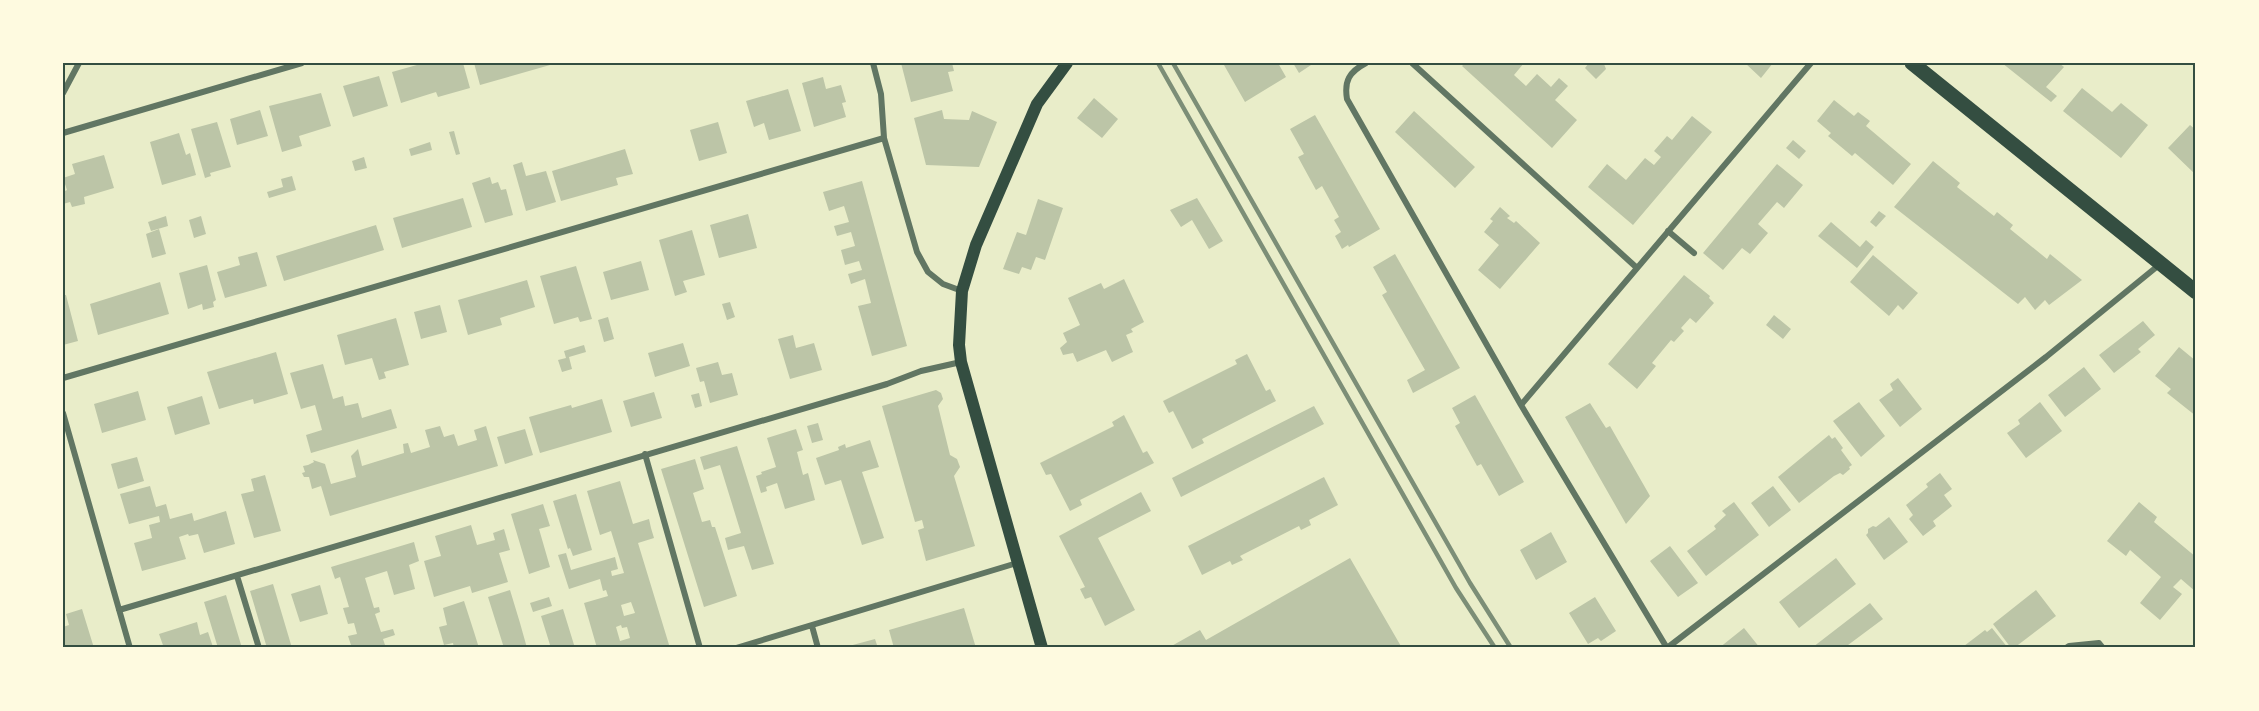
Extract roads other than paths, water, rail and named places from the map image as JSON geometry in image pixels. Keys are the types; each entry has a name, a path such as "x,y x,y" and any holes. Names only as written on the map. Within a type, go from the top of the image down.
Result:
{"main road":[{"path":"1042,648 961,362 959,345 962,291 976,245 1026,126 1037,105 1067,63"},
{"path":"1912,63 2196,292"}],"street":[{"path":"63,93 79,63"},
{"path":"63,133 302,63"},
{"path":"873,63 881,94 884,138 916,252 928,272 943,285 962,291"},
{"path":"1412,63 1637,268"},
{"path":"1521,405 1811,63"},
{"path":"1362,65 1350,76 1345,85 1347,99 1521,405 1667,648 2046,357 2160,263"},
{"path":"63,378 884,138"},
{"path":"1668,231 1694,253"},
{"path":"119,610 887,384 921,371 961,362"},
{"path":"63,413 130,648"},
{"path":"645,454 700,648"},
{"path":"736,648 1017,562"},
{"path":"237,576 259,648"},
{"path":"812,626 819,648"},
{"path":"2066,648 2101,645"}],"railway":[{"path":"1158,63 1456,588 1495,648"},
{"path":"1173,63 1470,583 1511,648"}]}
